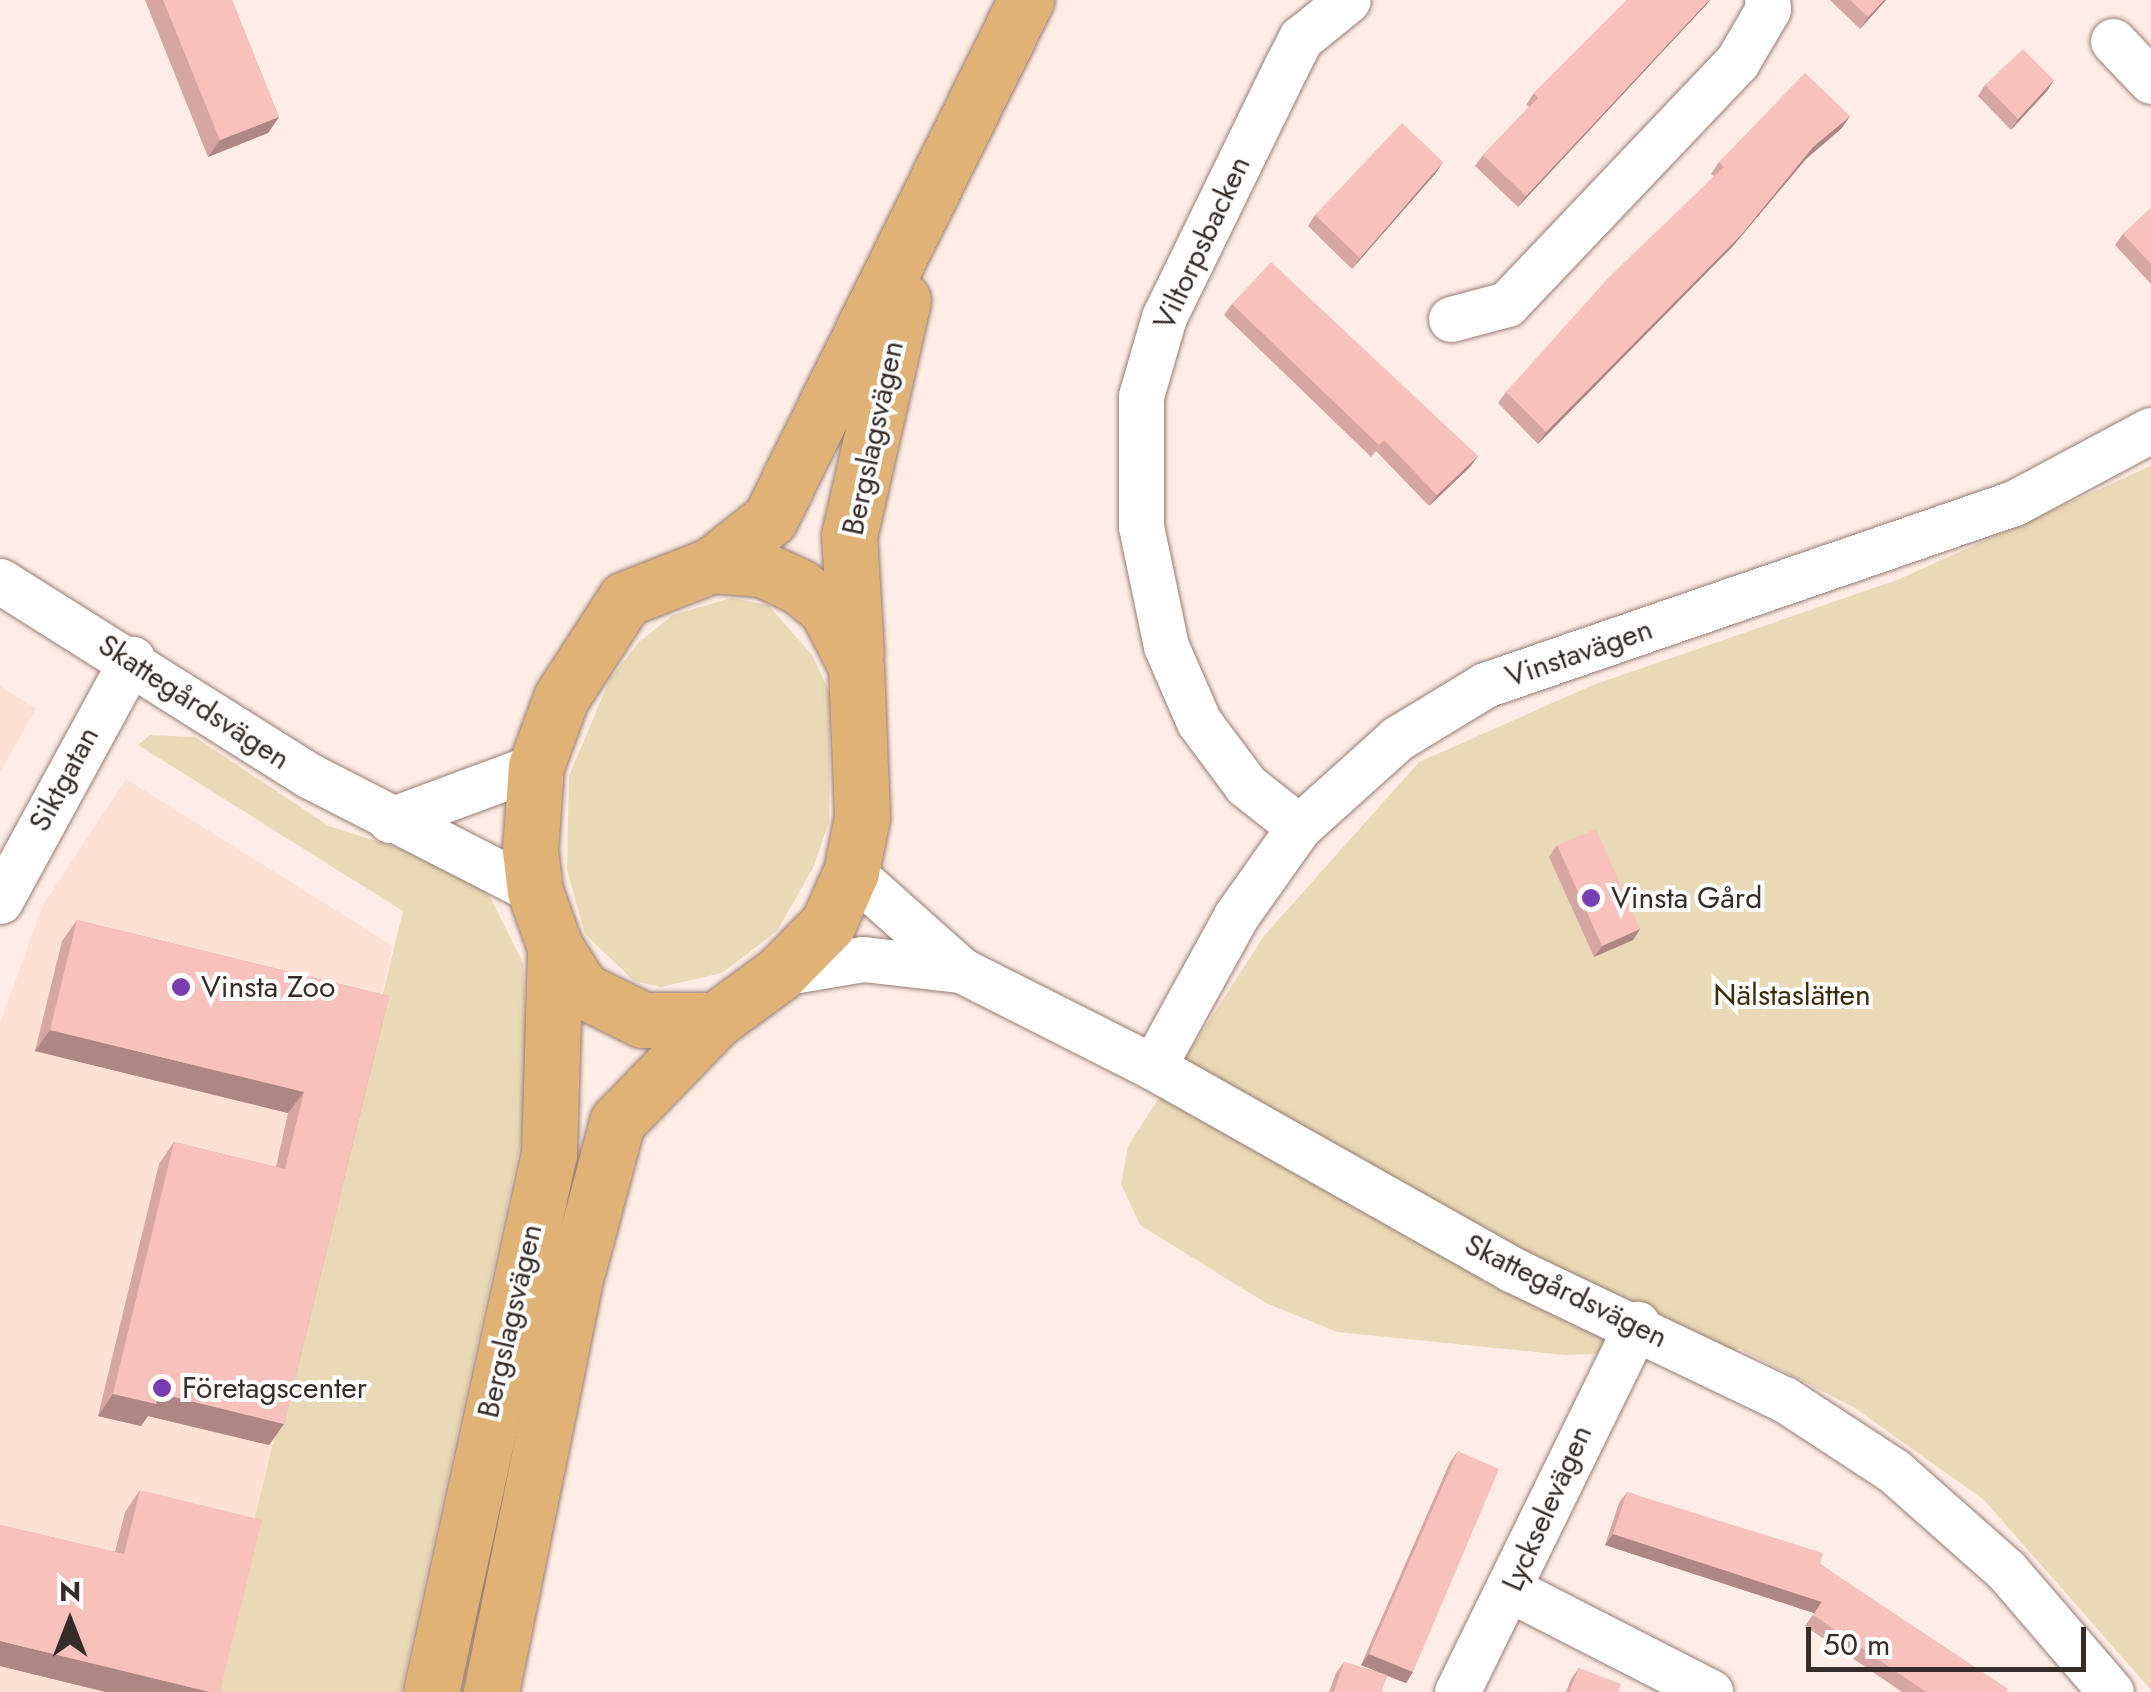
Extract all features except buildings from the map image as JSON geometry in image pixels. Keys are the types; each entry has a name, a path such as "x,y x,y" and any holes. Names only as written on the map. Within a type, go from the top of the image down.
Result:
{"main road":[{"name":"Bergslagsvägen","path":"716,1020 644,1020 582,990 556,947 535,891 530,850 536,766 561,698 625,599 712,565 770,520 1026,0"},
{"name":"Bergslagsvägen","path":"491,1692 574,1283 617,1122 716,1020 780,973 828,924 851,872 862,817 850,536 922,214"},
{"name":"Bergslagsvägen","path":"712,565 762,569 800,586 826,608 856,666"},
{"name":"Bergslagsvägen","path":"432,1692 549,1153 556,947"}],"street":[{"name":"Viltorpsbacken","path":"1298,827 1246,785 1198,722 1166,646 1141,526 1140,396 1164,317 1286,66 1302,38 1348,0"},
{"path":"1451,318 1508,304 1737,62 1768,9 1766,0"},
{"path":"2113,41 2151,81"},
{"name":"Vinstavägen","path":"1153,1068 1236,916 1298,827 1398,738 1485,686 2014,503 2151,430"},
{"name":"Skattegårdsvägen","path":"0,581 132,659 268,752 390,820 535,891"},
{"name":"Siktgatan","path":"0,900 132,659"},
{"path":"390,820 536,766"},
{"name":"Skattegårdsvägen","path":"851,872 961,970 1153,1068 1512,1270 1637,1324 1784,1399 1894,1471 2006,1570 2111,1692"},
{"name":"Skattegårdsvägen","path":"780,973 863,958 961,970"},
{"name":"Lyckselevägen","path":"1457,1692 1511,1590 1603,1382 1637,1324"},
{"path":"1511,1590 1710,1692"}],"shaded area":[{"path":"0,686 36,709 0,772"},
{"path":"126,779 393,946 212,1692 0,1692 0,1023 43,905"}],"green space":[{"name":"Nälstaslätten","path":"2151,466 2151,1690 1984,1500 1855,1408 1740,1349 1565,1355 1337,1332 1266,1303 1140,1225 1121,1184 1128,1146 1264,936 1419,762 1593,685 1897,580"},
{"path":"731,598 768,605 812,655 830,693 829,822 813,868 777,931 722,973 661,987 634,981 585,934 567,870 569,776 610,679 639,642 673,615"},
{"path":"150,735 195,737 329,826 423,856 487,891 523,963 528,1047 521,1141 401,1692 212,1692 403,911 138,745"}],"place":[{"name":"Vinsta Gård","path":"1591,898"},
{"name":"Vinsta Zoo","path":"181,987"},
{"name":"Företagscenter","path":"162,1388"}]}
